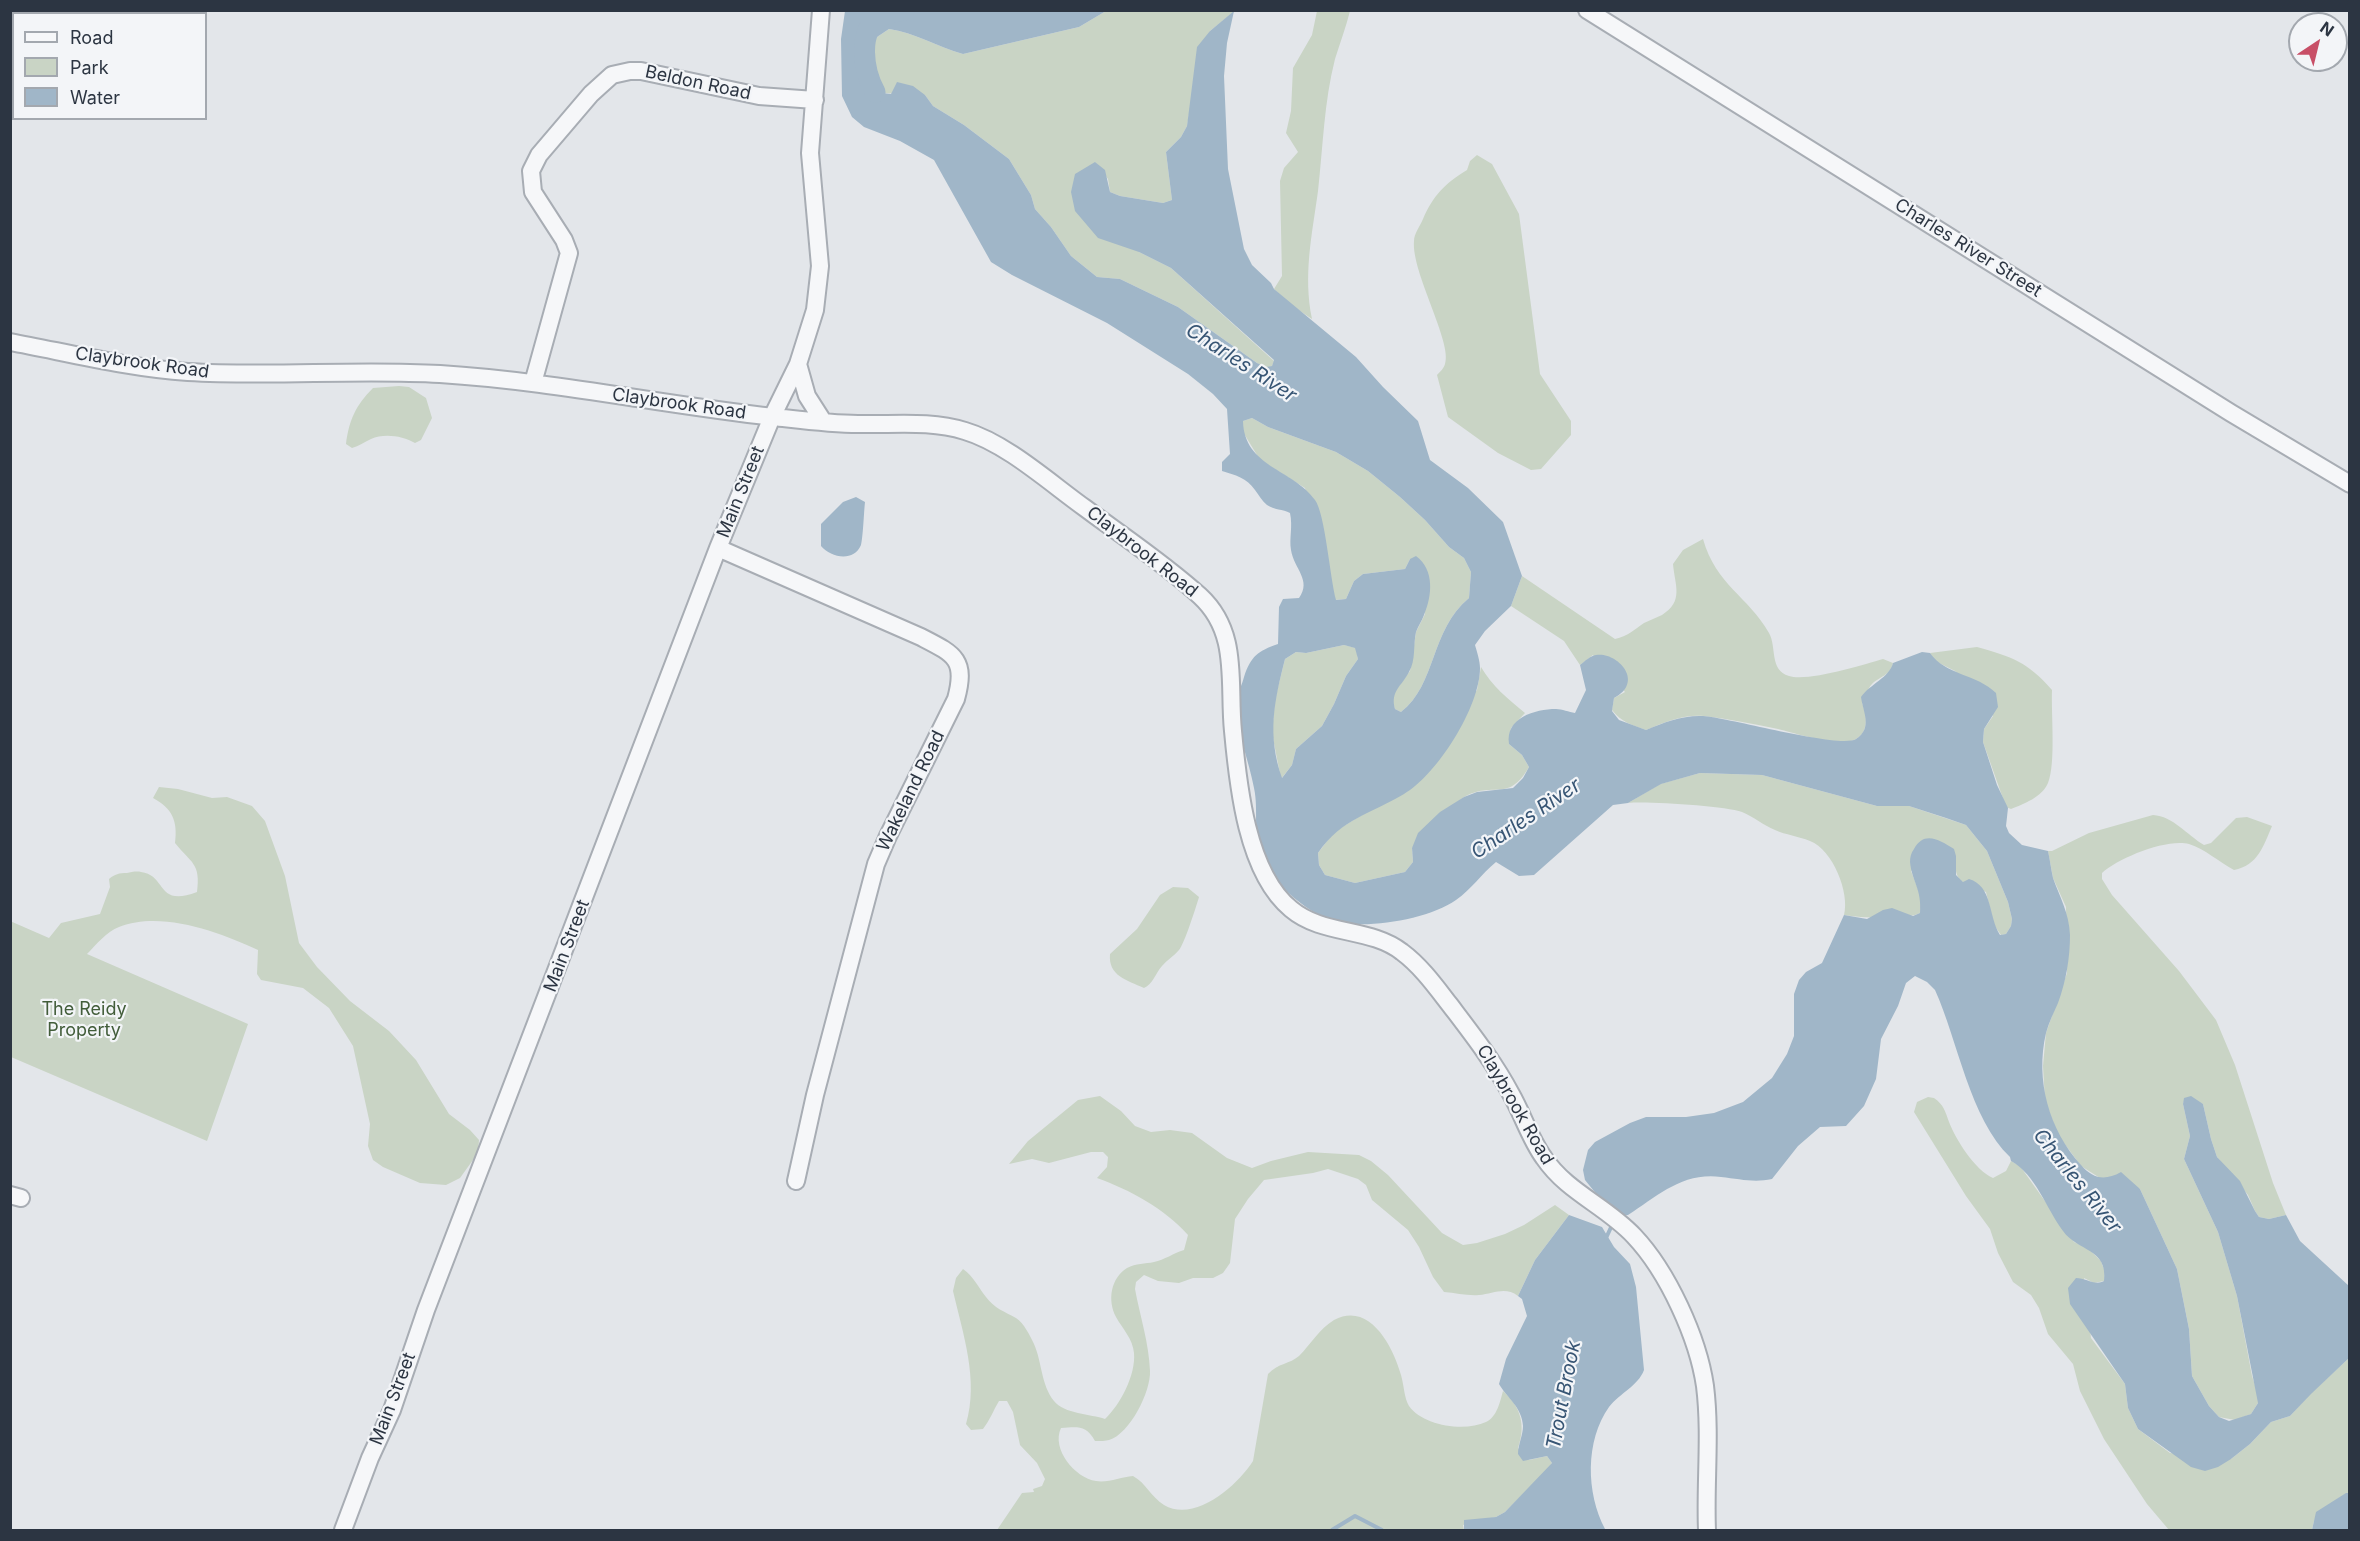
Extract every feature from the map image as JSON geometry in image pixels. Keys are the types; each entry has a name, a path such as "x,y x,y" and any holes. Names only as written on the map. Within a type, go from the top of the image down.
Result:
{"street":[{"name":"Main Street","path":"343,1530 370,1458 392,1410 426,1310 718,548 772,417 798,364 815,310 820,266 810,153 821,10"},
{"name":"Charles River Street","path":"1587,10 2349,484"},
{"name":"Beldon Road","path":"533,383 569,253 564,240 533,192 531,171 539,155 600,84 618,73 641,71 759,96 815,99"},
{"name":"Claybrook Road","path":"10,342 178,371 438,374 533,383 772,417 847,424 925,423 971,432 1020,461 1164,567 1209,605 1220,620 1230,654 1232,729 1244,808 1249,835 1265,878 1286,904 1303,918 1372,936 1401,950 1430,980 1483,1046 1512,1096 1539,1152 1554,1172 1574,1190 1616,1220 1648,1252 1688,1328 1704,1380 1707,1412 1707,1530"},
{"path":"798,364 807,396 823,421"},
{"name":"Wakeland Road","path":"718,548 939,647 948,652 958,663 962,679 956,699 876,864 815,1095 796,1181"}],"green space":[{"path":"1106,11 1235,11 1210,31 1192,97 1187,126 1181,137 1166,152 1172,200 1163,203 1120,196 1110,192 1108,179 1095,162 1139,252 1171,268 1274,361 1272,366 1266,368 1257,363 1178,307 1120,279 1097,277 1071,256 1035,209 1031,195 1009,159 964,125 933,106 925,95 882,93 878,81 863,62 877,37 889,29 907,33 963,54 1079,27"},
{"path":"1317,11 1350,11 1331,75 1326,108 1309,255 1308,287 1312,319 1291,305 1274,289 1282,276 1280,181 1284,168 1298,152 1286,133 1291,111 1293,68 1312,35"},
{"path":"1477,155 1492,164 1519,214 1540,374 1571,421 1571,435 1541,469 1531,470 1498,453 1448,417 1437,375 1442,370 1446,354 1419,270 1414,238 1436,197 1446,185 1467,170 1470,161"},
{"path":"409,387 426,398 432,418 421,440 415,443 399,437 387,436 376,437 352,448 346,444 354,413 367,394 373,388"},
{"path":"1252,418 1268,427 1336,452 1368,471 1400,497 1449,547 1464,558 1471,572 1469,598 1456,611 1447,625 1421,687 1413,700 1401,712 1395,709 1392,700 1395,691 1410,671 1416,632 1425,614 1410,559 1405,569 1363,574 1354,581 1346,599 1335,600 1305,488 1260,460 1243,432 1243,421"},
{"path":"1703,539 1716,568 1761,620 1769,633 1776,663 1783,673 1789,676 1808,677 1883,659 1893,663 1890,671 1872,684 1867,691 1862,703 1866,720 1864,730 1857,739 1835,742 1769,727 1704,716 1681,717 1646,730 1623,720 1612,710 1614,698 1625,692 1593,655 1580,665 1564,641 1511,606 1522,576 1615,639 1620,638 1669,610 1676,599 1673,564 1683,550"},
{"path":"1344,645 1356,648 1358,659 1346,676 1322,726 1296,749 1292,765 1281,779 1272,733 1275,699 1285,659 1296,652 1306,653"},
{"path":"1977,647 2019,662 2035,673 2052,690 2053,751 2048,783 2037,796 2011,809 2006,807 1983,742 1984,729 1993,716 1955,671 1935,661 1930,653"},
{"path":"1481,667 1495,686 1525,713 1511,728 1509,744 1522,755 1529,767 1521,778 1507,788 1476,792 1460,800 1412,848 1413,862 1405,872 1355,883 1325,875 1319,865 1318,853 1327,841 1334,832 1365,813 1477,690"},
{"path":"1700,773 1762,775 1877,806 1909,806 1966,825 1987,851 2008,902 2012,919 2011,926 2006,934 2001,935 1994,925 1986,892 1966,884 1958,877 1955,865 1956,856 1911,871 1922,899 1920,913 1894,918 1844,915 1844,895 1838,873 1826,853 1810,841 1779,832 1742,812 1733,810 1686,804 1628,803 1660,784"},
{"name":"The Reidy Property","path":"159,787 178,789 212,798 227,797 252,806 265,821 285,876 299,943 317,967 350,1001 389,1031 416,1060 449,1114 479,1140 478,1153 460,1178 446,1185 420,1183 383,1167 373,1160 368,1146 370,1124 353,1046 329,1008 303,988 261,980 257,974 258,950 226,936 190,925 153,921 135,922 110,932 87,954 248,1024 207,1141 11,1057 10,921 49,938 61,923 100,914 110,887 109,879 119,874 138,872 149,874 163,889 175,896 197,892 198,875 194,864 175,843 176,828 172,816 165,806 153,798"},
{"path":"2153,815 2173,822 2204,845 2211,843 2236,818 2247,817 2272,826 2259,854 2242,868 2234,870 2201,849 2180,843 2143,851 2119,861 2102,873 2102,879 2112,895 2179,971 2216,1020 2235,1065 2273,1183 2286,1215 2269,1219 2259,1217 2248,1195 2217,1157 2203,1104 2185,1098 2183,1104 2190,1136 2184,1159 2218,1232 2237,1296 2252,1376 2258,1394 2258,1403 2251,1414 2235,1420 2219,1417 2209,1406 2192,1376 2189,1329 2177,1269 2140,1189 2110,1178 2100,1178 2081,1166 2058,1135 2045,1101 2043,1066 2046,1033 2067,973 2066,907 2053,878 2048,851 2089,833"},
{"path":"1173,887 1188,888 1199,897 1181,947 1144,988 1125,980 1115,972 1110,961 1110,954 1137,929 1160,895"},
{"path":"1100,1096 1121,1111 1135,1126 1151,1132 1170,1130 1192,1133 1227,1158 1252,1168 1308,1152 1359,1155 1371,1161 1388,1175 1442,1233 1463,1245 1505,1234 1555,1205 1569,1215 1535,1260 1518,1296 1508,1291 1466,1295 1444,1292 1433,1277 1408,1230 1372,1200 1366,1185 1358,1179 1328,1169 1264,1180 1235,1219 1230,1263 1223,1273 1213,1278 1193,1278 1179,1283 1158,1281 1144,1275 1136,1282 1135,1289 1149,1361 1147,1389 1131,1421 1124,1430 1109,1440 1095,1441 1088,1432 1081,1428 1061,1428 1059,1445 1062,1453 1080,1474 1096,1481 1133,1476 1142,1482 1159,1502 1176,1509 1202,1506 1214,1499 1237,1481 1253,1461 1268,1374 1299,1356 1319,1332 1334,1320 1347,1316 1359,1317 1369,1322 1386,1340 1402,1379 1407,1403 1415,1413 1445,1425 1467,1427 1477,1425 1493,1417 1503,1391 1514,1403 1522,1424 1518,1448 1529,1460 1547,1456 1552,1463 1548,1469 1505,1512 1496,1517 1463,1525 1464,1530 997,1530 1022,1493 1034,1492 1033,1489 1042,1486 1045,1479 1037,1463 1020,1445 1013,1412 1007,1401 999,1401 983,1429 971,1430 966,1424 970,1407 970,1374 965,1340 953,1291 956,1278 963,1269 993,1304 1022,1323 1037,1351 1050,1395 1058,1405 1064,1409 1105,1419 1126,1389 1134,1362 1132,1343 1113,1310 1111,1297 1114,1283 1127,1268 1158,1261 1184,1250 1188,1235 1168,1216 1146,1201 1097,1178 1107,1167 1108,1157 1103,1152 1091,1152 1049,1163 1032,1159 1009,1164 1028,1141 1078,1100"},
{"path":"1928,1097 1934,1098 1942,1106 1961,1146 1973,1162 1993,1178 2006,1171 2011,1161 2020,1166 2074,1242 2088,1248 2101,1261 2105,1272 2104,1281 2094,1283 2084,1278 2091,1338 2125,1384 2128,1408 2138,1429 2170,1453 2231,1459 2250,1444 2271,1422 2290,1416 2349,1358 2349,1493 2320,1513 2314,1521 2312,1530 2169,1530 2147,1504 2104,1439 2080,1391 2073,1364 2048,1334 2039,1308 2031,1295 2013,1282 1998,1253 1990,1229 1966,1196 1914,1112 1917,1102"}],"water":[{"path":"845,11 1106,11 1079,27 963,54 907,33 889,29 877,37 863,62 878,81 882,93 891,94 897,82 913,86 925,95 933,106 964,125 1009,159 1031,195 1035,209 1071,256 1097,277 1120,279 1178,307 1266,367 1272,366 1274,360 1171,268 1139,252 1098,238 1075,211 1071,192 1075,174 1095,162 1105,170 1110,192 1120,196 1163,203 1172,200 1166,152 1181,137 1187,126 1197,47 1210,31 1234,11 1227,43 1224,76 1228,169 1244,249 1252,265 1271,283 1274,289 1356,357 1418,421 1430,460 1468,488 1503,522 1522,576 1511,606 1485,631 1475,645 1480,665 1478,684 1465,720 1443,756 1417,785 1392,801 1347,824 1327,841 1318,853 1319,865 1325,875 1355,883 1405,872 1413,862 1412,848 1418,833 1440,812 1477,792 1513,788 1523,778 1529,767 1522,755 1509,744 1512,728 1523,717 1539,711 1558,709 1575,713 1586,690 1580,665 1594,656 1604,655 1612,658 1624,669 1628,676 1628,684 1614,698 1612,711 1619,720 1646,730 1681,718 1703,716 1808,737 1846,741 1856,739 1861,735 1866,725 1861,697 1865,692 1888,673 1893,663 1922,652 1930,653 1944,666 1980,682 1996,693 1998,707 1984,729 1983,742 1997,785 2008,808 2006,826 2009,833 2022,845 2048,851 2053,878 2066,912 2070,935 2065,978 2047,1029 2043,1051 2042,1069 2047,1104 2060,1136 2086,1170 2100,1177 2110,1177 2121,1172 2140,1189 2177,1269 2189,1329 2192,1376 2209,1406 2219,1417 2229,1421 2251,1414 2258,1403 2237,1296 2218,1232 2184,1159 2190,1136 2183,1104 2184,1098 2191,1096 2203,1104 2217,1157 2240,1181 2259,1217 2269,1219 2286,1215 2300,1241 2349,1286 2349,1358 2290,1416 2271,1422 2250,1444 2218,1467 2205,1471 2191,1467 2138,1429 2128,1408 2125,1384 2070,1304 2068,1288 2076,1278 2097,1283 2104,1281 2101,1262 2097,1256 2069,1238 2034,1183 2020,1167 2011,1161 1996,1141 1975,1101 1935,990 1927,982 1915,976 1906,983 1898,1006 1881,1039 1876,1079 1864,1106 1846,1126 1820,1127 1798,1146 1772,1179 1753,1181 1707,1176 1694,1178 1660,1193 1628,1215 1620,1216 1611,1212 1585,1180 1583,1170 1588,1150 1595,1142 1646,1117 1686,1117 1714,1113 1743,1102 1772,1078 1787,1054 1794,1036 1794,994 1799,980 1806,972 1822,963 1844,915 1867,919 1892,908 1913,916 1920,913 1920,898 1910,860 1913,851 1922,840 1932,838 1954,849 1956,875 1963,882 1969,879 1982,888 2000,935 2006,934 2012,919 2008,902 1987,851 1966,825 1909,806 1877,806 1762,775 1700,773 1661,784 1628,803 1613,805 1534,875 1519,876 1496,862 1462,896 1431,912 1399,921 1350,924 1327,919 1305,906 1274,878 1262,859 1257,841 1254,788 1237,714 1238,696 1249,664 1260,652 1278,644 1279,607 1283,599 1299,598 1303,592 1303,580 1291,550 1290,513 1267,505 1252,486 1222,471 1222,462 1230,454 1227,409 1213,394 1188,374 1107,323 991,262 934,160 900,141 864,127 852,117 842,96 841,39","holes":["1252,418 1268,427 1336,452 1368,471 1400,497 1449,547 1464,558 1471,572 1469,598 1456,611 1447,625 1421,687 1413,700 1401,712 1395,709 1394,698 1411,667 1416,632 1429,600 1430,584 1426,568 1416,556 1410,559 1405,569 1363,574 1354,581 1346,599 1336,600 1319,507 1306,490 1260,458 1252,448 1245,436 1243,421","1344,645 1355,648 1358,659 1346,676 1322,726 1296,749 1292,765 1282,778 1273,733 1275,704 1285,659 1296,652 1306,653"]},
{"path":"856,497 865,502 861,545 858,550 848,556 830,553 821,546 821,524 843,502"},
{"path":"1569,1215 1602,1227 1614,1247 1630,1264 1636,1287 1644,1370 1638,1381 1609,1407 1601,1421 1592,1451 1594,1500 1605,1529 1464,1530 1464,1520 1496,1517 1505,1512 1552,1463 1547,1456 1523,1461 1518,1454 1523,1429 1522,1419 1517,1408 1499,1384 1506,1359 1527,1316 1522,1299 1518,1296 1535,1260"},
{"path":"2349,1493 2349,1530 2312,1530 2316,1512"}],"waterway":[{"name":"Charles River","path":"875,92 865,63 865,41 868,31 881,16 904,10"},
{"name":"Trout Brook","path":"1606,1238 1613,1223"},
{"name":"Trout Brook","path":"1332,1530 1355,1516 1382,1530"}]}
